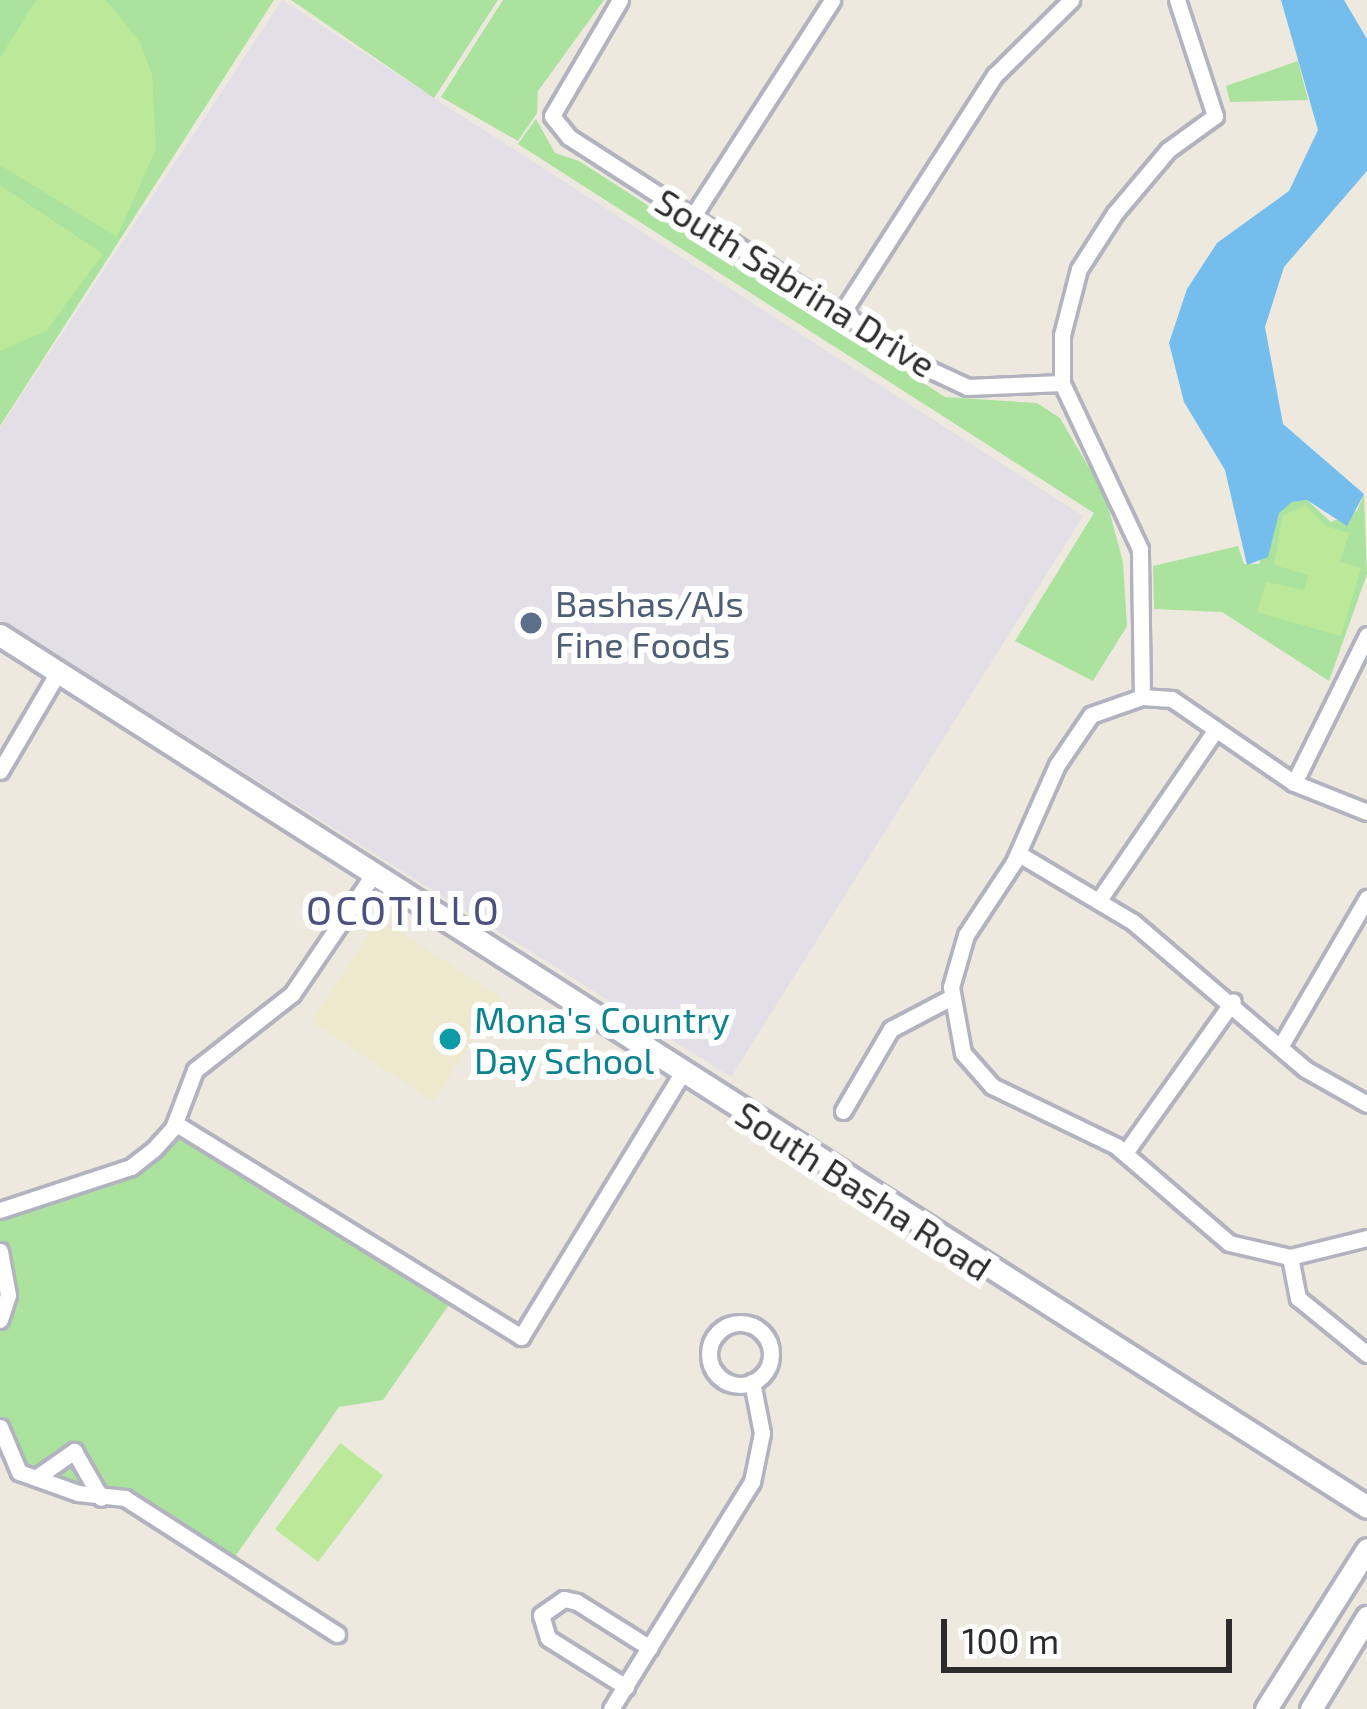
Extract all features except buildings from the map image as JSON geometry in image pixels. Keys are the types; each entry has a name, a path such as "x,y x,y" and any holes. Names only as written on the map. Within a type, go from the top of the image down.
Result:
{"street":[{"name":"South Sabrina Drive","path":"620,0 552,116 568,137 842,313 967,387 1062,383"},
{"path":"694,216 832,0"},
{"path":"842,313 995,75 1072,0"},
{"path":"1142,697 1140,549 1062,383 1062,335 1079,269 1168,150 1215,116 1178,0"},
{"name":"South Basha Road","path":"0,634 1367,1507"},
{"path":"1294,783 1367,635"},
{"path":"0,771 58,672"},
{"path":"1367,812 1294,783 1214,733 1172,699 1142,697 1090,715 1057,765 1018,854 966,935 952,998 963,1053 992,1086 1125,1153 1229,1244 1290,1257 1367,1238"},
{"path":"1099,900 1214,733"},
{"path":"1018,854 1099,900 1233,1001 1330,1088 1367,1104"},
{"path":"0,1210 131,1167 175,1123 195,1070 292,994 373,875"},
{"path":"1280,1047 1363,920 1367,898"},
{"path":"843,1111 891,1029 952,998"},
{"path":"1125,1153 1233,1001"},
{"path":"175,1123 520,1337 682,1073"},
{"path":"0,1251 8,1294 0,1320"},
{"path":"1290,1257 1298,1298 1367,1354"},
{"path":"748,1324 769,1342 766,1370 752,1382 731,1384 715,1371 712,1341 727,1326 748,1324"},
{"path":"613,1709 752,1483 762,1433 752,1382"},
{"path":"0,1427 19,1472 101,1498 125,1498 337,1634"},
{"path":"40,1475 74,1451 101,1498"},
{"path":"1266,1709 1367,1549"},
{"path":"626,1687 548,1638 541,1615 564,1599 578,1602 650,1648"},
{"path":"1310,1709 1367,1617"}],"shaded area":[{"path":"282,0 1083,516 731,1077 0,619 0,428"},
{"path":"379,918 501,997 433,1101 311,1022"}],"green space":[{"path":"0,0 274,0 0,426"},
{"path":"36,0 106,0 140,42 152,75 156,149 117,237 0,165 0,58"},
{"path":"291,0 498,0 434,98"},
{"path":"503,0 604,0 538,91 537,113 518,141 441,97"},
{"path":"1298,61 1308,100 1230,102 1226,86"},
{"path":"536,119 555,153 579,161 945,397 1037,403 1060,418 1105,495 1123,562 1127,626 1093,681 1015,641 1094,513 518,144"},
{"path":"0,185 103,254 46,331 0,351"},
{"path":"1364,494 1367,574 1329,681 1222,612 1154,609 1153,566 1238,546 1244,564 1259,564 1279,512 1292,502 1307,500 1331,522 1357,511"},
{"path":"1306,505 1325,526 1349,533 1340,562 1361,568 1341,636 1257,612 1266,582 1304,590 1308,575 1274,565 1283,515"},
{"path":"175,1123 455,1296 383,1400 339,1407 230,1564 125,1498 19,1472 0,1439 0,1208 131,1167"},
{"path":"340,1443 383,1475 318,1562 275,1529"}],"water":[{"path":"1281,0 1344,0 1367,39 1367,171 1284,267 1265,327 1283,424 1364,494 1347,526 1307,500 1292,502 1279,513 1268,557 1247,565 1225,470 1184,402 1169,343 1187,289 1217,243 1289,191 1318,130"}],"place":[{"name":"Bashas/AJs Fine Foods","path":"531,623"},
{"name":"Mona's Country Day School","path":"450,1039"}],"district":[{"name":"OCOTILLO","path":"404,910"}]}
